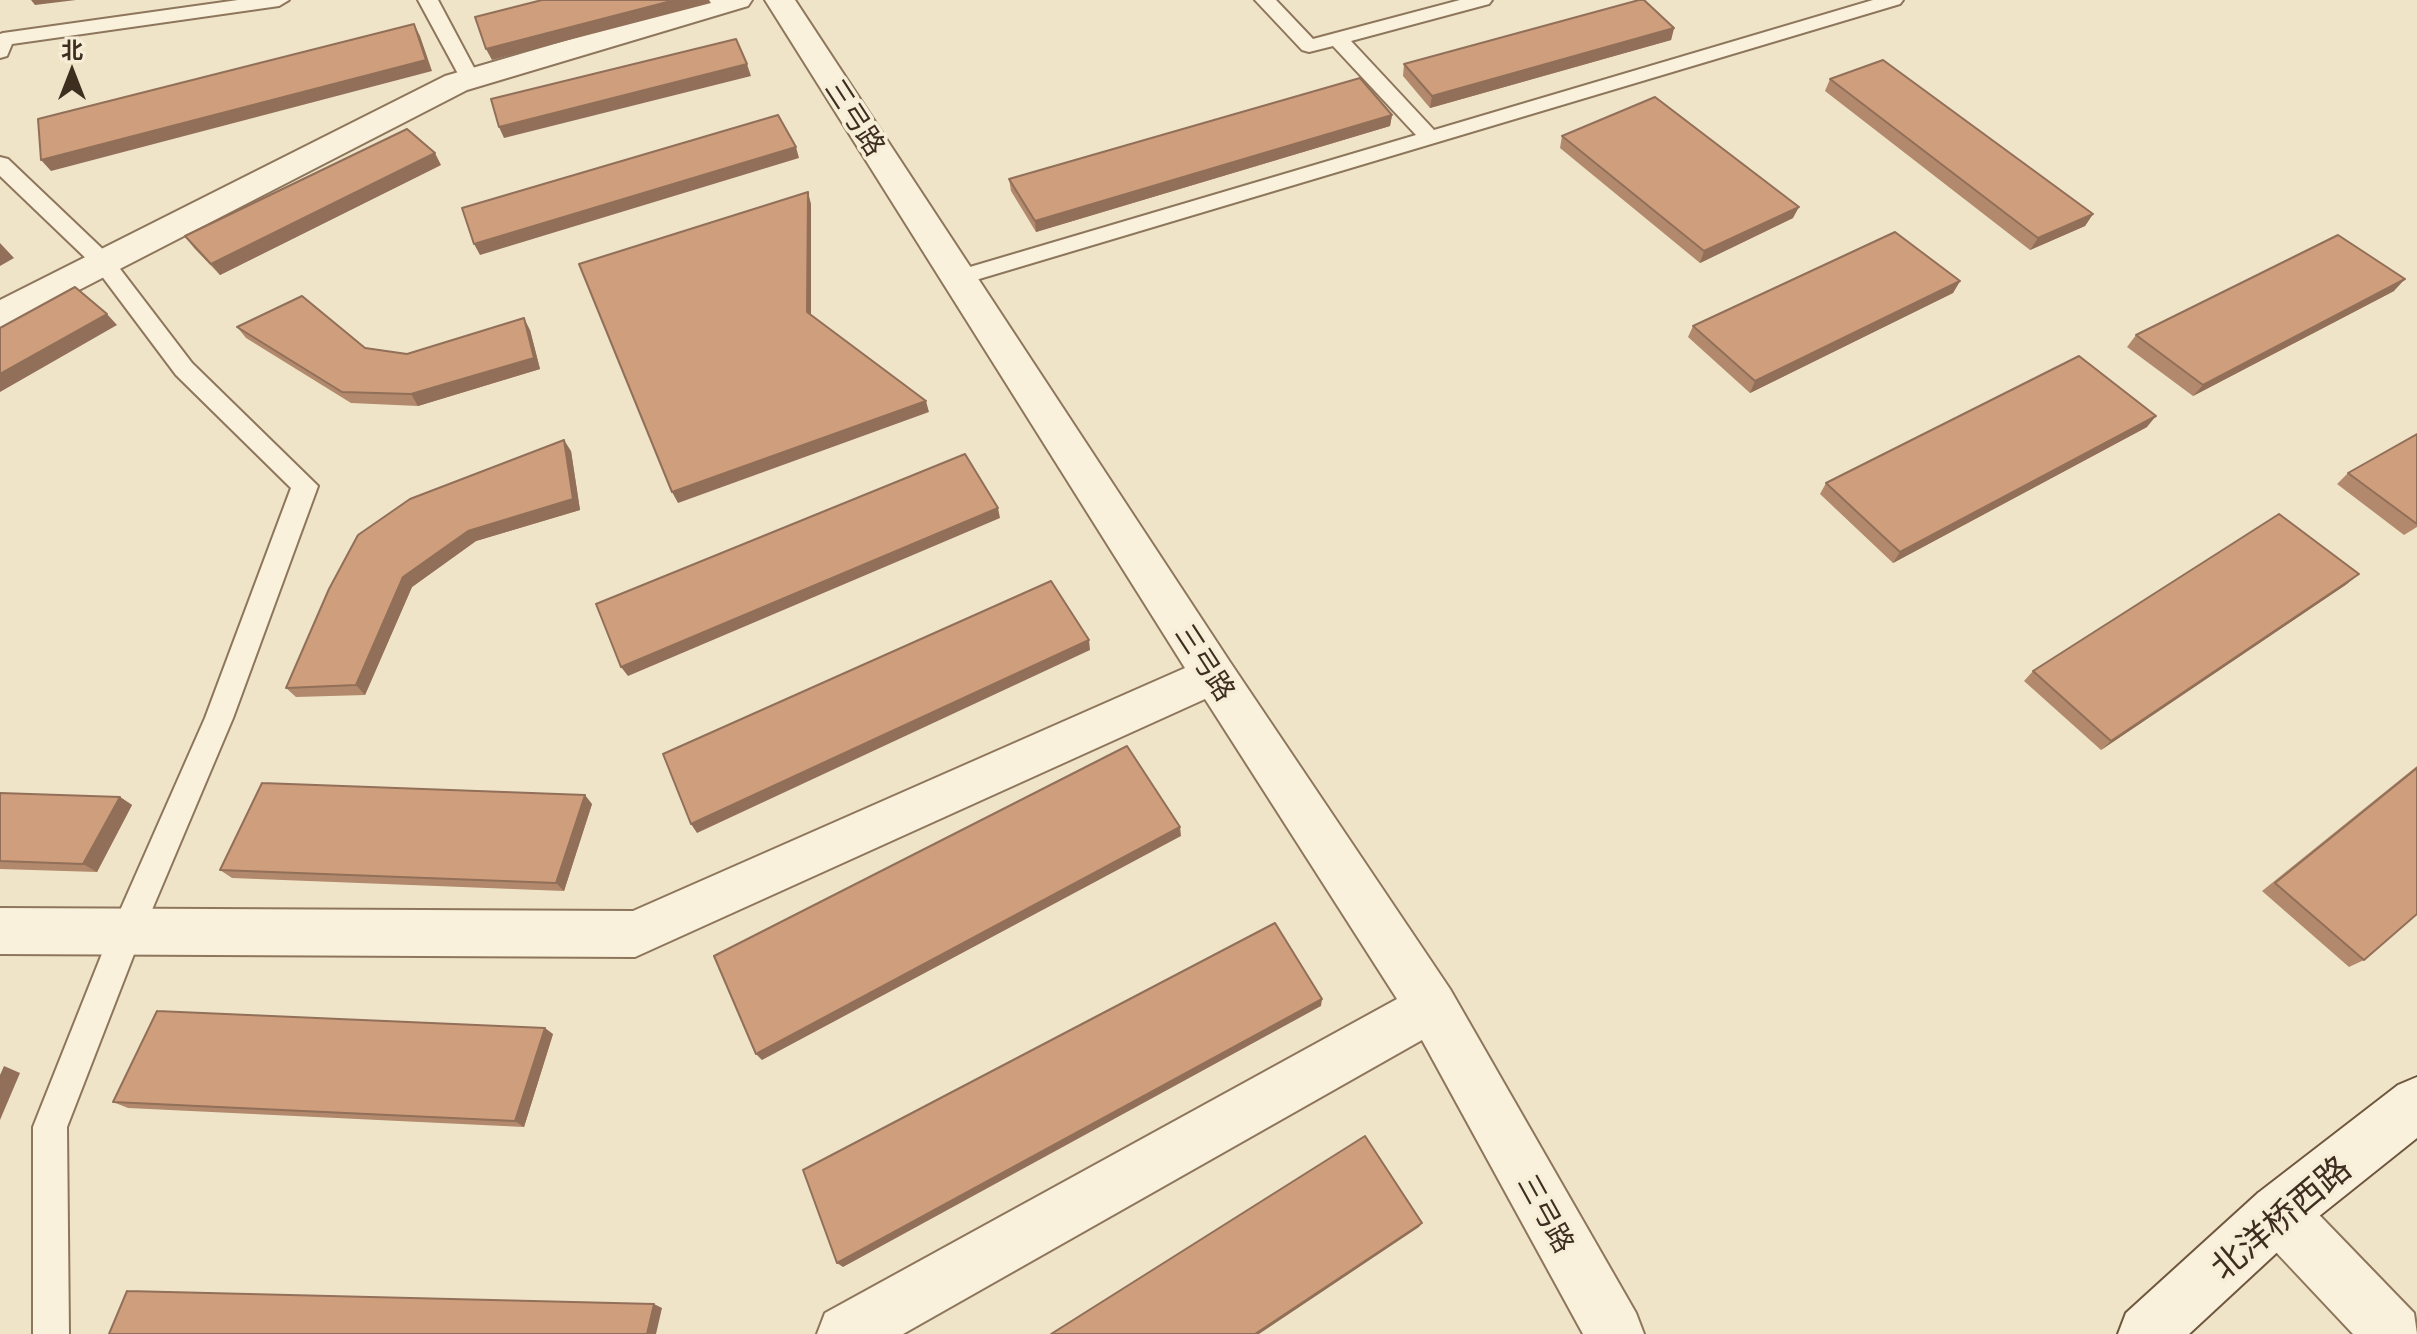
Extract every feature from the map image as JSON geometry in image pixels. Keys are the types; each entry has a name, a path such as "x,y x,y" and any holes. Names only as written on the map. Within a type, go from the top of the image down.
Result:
{"street":[{"path":"0,315 456,83 737,0"},
{"name":"三弓路","path":"780,0 961,277 1214,675 1432,1007 1615,1334"},
{"path":"0,931 635,934 1214,675"},
{"path":"846,1334 1432,1007"},
{"name":"北洋桥西路","path":"2147,1334 2278,1213 2417,1104"},
{"path":"2278,1213 2393,1334"}],"lane":[{"path":"0,52 3,39 279,0"},
{"path":"428,0 470,79"},
{"path":"1265,0 1309,46 1482,0"},
{"path":"961,277 1893,0"},
{"path":"1337,38 1430,138"},
{"path":"0,164 103,262 184,369 305,486 219,718 127,931 50,1127 51,1334"}],"building":[{"path":"542,0 675,0 486,49 475,17"},
{"path":"1644,0 1674,28 1432,96 1404,64"},
{"path":"414,24 426,60 41,160 38,119"},
{"path":"736,39 747,64 499,127 491,99"},
{"path":"1883,60 2093,214 2038,238 1830,79"},
{"path":"1360,78 1392,115 1035,221 1009,179"},
{"path":"1655,97 1799,207 1704,251 1562,136"},
{"path":"778,115 796,147 474,244 462,208"},
{"path":"407,129 435,153 211,264 185,236"},
{"path":"808,192 807,312 926,401 672,492 579,264"},
{"path":"1895,232 1960,281 1755,381 1693,326"},
{"path":"2338,235 2405,279 2203,385 2136,335"},
{"path":"75,287 107,314 0,374 0,328"},
{"path":"302,296 365,348 407,354 524,318 534,358 411,394 342,392 237,327"},
{"path":"2079,356 2156,416 1900,552 1826,483"},
{"path":"2417,434 2417,524 2348,473"},
{"path":"564,440 573,499 468,531 403,577 356,685 286,688 329,589 358,535 410,499"},
{"path":"965,454 998,508 621,667 596,604"},
{"path":"2279,514 2359,574 2111,741 2033,671"},
{"path":"1051,581 1089,640 691,824 663,754"},
{"path":"1127,746 1180,827 756,1054 714,956"},
{"path":"2417,768 2417,914 2364,960 2275,883"},
{"path":"262,783 585,795 556,883 220,870"},
{"path":"0,793 120,797 83,864 0,861"},
{"path":"1275,923 1322,999 837,1263 803,1170"},
{"path":"157,1011 545,1028 515,1121 113,1102"},
{"path":"1365,1136 1422,1223 1255,1334 1051,1334"},
{"path":"127,1291 654,1304 647,1334 109,1334"}]}
